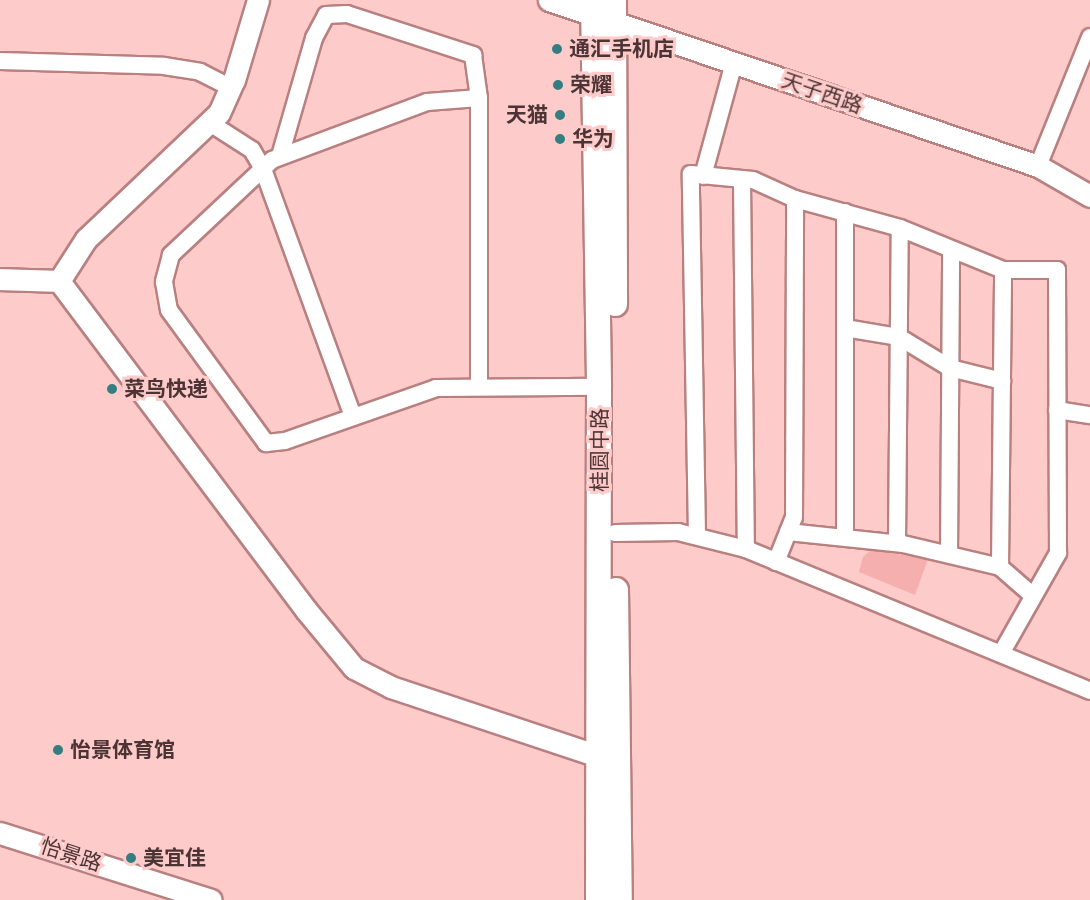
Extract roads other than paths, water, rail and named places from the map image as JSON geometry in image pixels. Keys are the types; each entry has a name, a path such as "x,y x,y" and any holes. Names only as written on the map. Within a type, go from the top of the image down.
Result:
{"main road":[{"name":"桂圆中路","path":"604,10 600,387 608,533 620,900"},
{"name":"桂圆中路","path":"598,900 599,756 608,533 604,10"}],"street":[{"path":"59,281 86,239 210,123 231,87 258,0"},
{"name":"天子西路","path":"549,0 604,10 734,63 1038,166 1090,196"},
{"path":"280,156 314,38 322,20 331,13 347,14 473,55 479,98 479,387"},
{"path":"1038,166 1090,37"},
{"path":"0,61 164,66 200,72 231,87"},
{"path":"703,176 734,63"},
{"path":"479,98 427,102 280,156 263,169 171,255 164,282 169,310 263,442 285,441 431,389 600,387"},
{"path":"210,123 252,150 263,169 353,416"},
{"path":"697,535 691,174 753,180 795,199 900,228 1003,270 1057,270 1058,553 1032,595 1002,652"},
{"path":"742,180 746,549"},
{"path":"776,562 794,517 795,199"},
{"path":"845,212 845,537"},
{"path":"897,543 900,228"},
{"path":"949,554 951,250"},
{"path":"1000,567 1003,270"},
{"path":"0,279 59,281"},
{"path":"59,281 306,610 354,669 392,687 599,756"},
{"path":"845,328 899,337 950,368 1002,381"},
{"path":"1058,410 1090,415"},
{"path":"788,532 897,543 1000,567 1032,595"},
{"path":"608,533 697,535 746,549 1002,652 1090,691"},
{"name":"怡景路","path":"0,833 212,900"}],"place":[{"name":"通汇手机店","path":"557,49"},
{"name":"荣耀","path":"558,85"},
{"name":"天猫","path":"560,115"},
{"name":"华为","path":"560,139"},
{"name":"菜鸟快递","path":"112,389"},
{"name":"怡景体育馆","path":"58,750"},
{"name":"美宜佳","path":"131,858"}]}
